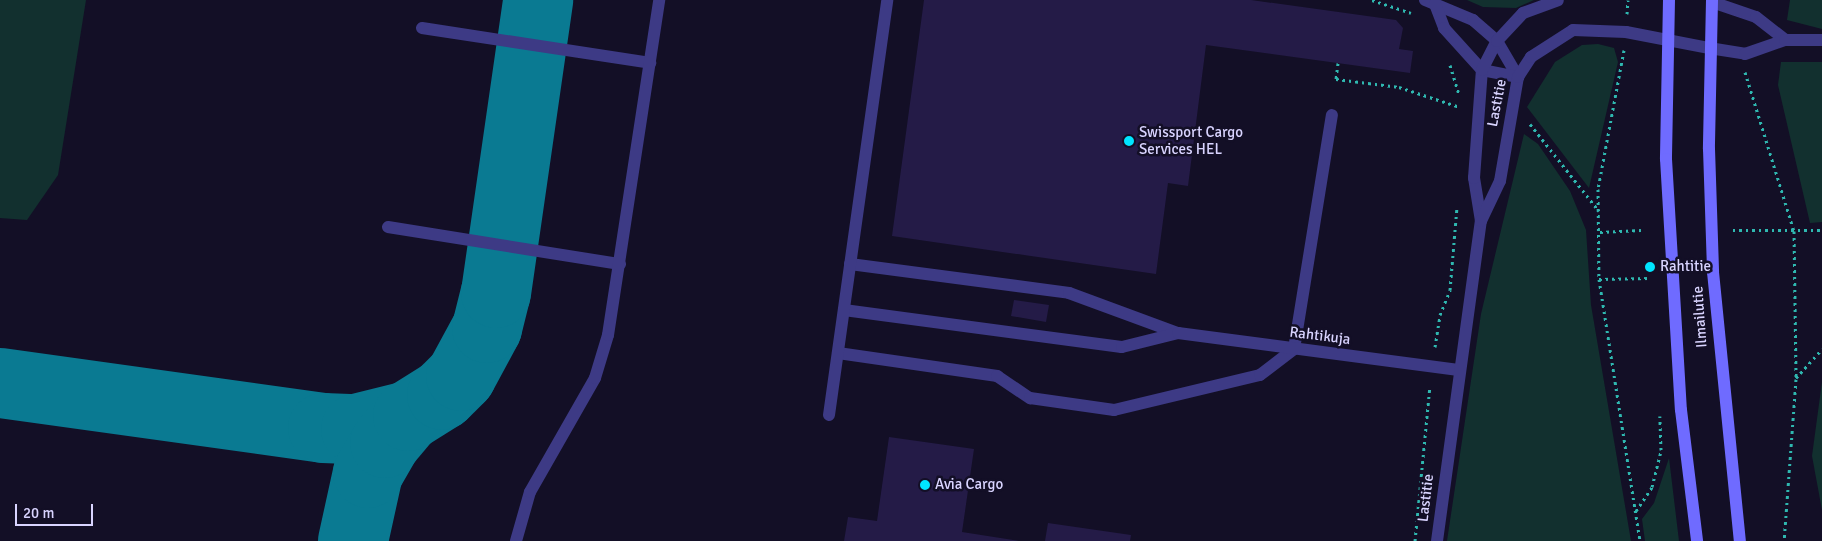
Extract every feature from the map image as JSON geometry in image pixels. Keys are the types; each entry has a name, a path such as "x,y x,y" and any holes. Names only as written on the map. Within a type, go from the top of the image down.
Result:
{"main road":[{"name":"Ilmailutie","path":"1669,0 1666,159 1681,410 1697,541"},
{"name":"Ilmailutie","path":"1710,1 1709,48 1713,272 1740,541"}],"street":[{"path":"516,541 530,492 594,378 608,335 659,0"},
{"path":"829,415 887,0"},
{"name":"Lastitie","path":"1481,221 1474,178 1482,70 1497,41 1523,13 1558,0"},
{"path":"1710,1 1756,17 1785,40"},
{"path":"1430,2 1474,20 1497,41 1518,77"},
{"path":"1430,2 1444,28 1482,70 1518,77"},
{"path":"422,28 650,64"},
{"name":"Lastitie","path":"1437,541 1481,221 1500,181 1518,77 1531,57 1573,30 1626,32 1667,38 1745,54"},
{"path":"1745,54 1785,40 1822,40"},
{"path":"838,353 997,376 1030,398 1114,410 1260,375 1294,349 1332,116"},
{"path":"388,227 620,264"},
{"path":"850,264 1069,293 1178,332"},
{"path":"844,310 1122,346 1178,332"},
{"name":"Rahtikuja","path":"1178,332 1459,370"}],"path":[{"path":"1372,0 1418,20"},
{"path":"1628,0 1622,80 1598,188 1600,232 1599,279 1640,541"},
{"path":"1745,54 1745,72 1794,231 1796,379 1784,541"},
{"path":"1338,63 1336,79 1399,87 1461,109 1447,58"},
{"path":"1510,117 1531,125 1599,212"},
{"path":"1415,541 1433,366 1440,316 1450,290 1457,203"},
{"path":"1600,232 1641,230"},
{"path":"1733,230 1822,230"},
{"path":"1599,279 1650,278"},
{"path":"1796,379 1822,348"},
{"path":"1636,512 1652,487 1661,450 1660,406"}],"green space":[{"path":"0,0 86,0 58,175 27,220 0,218"},
{"path":"1467,0 1534,0 1516,8 1483,7"},
{"path":"1790,0 1822,0 1822,29 1787,20"},
{"path":"1598,44 1614,48 1618,62 1589,188 1527,107 1555,62 1582,45"},
{"path":"1781,62 1822,62 1822,222 1810,223 1778,85"},
{"path":"1524,134 1538,144 1570,191 1586,230 1591,305 1631,541 1447,541 1481,314"},
{"path":"1822,382 1822,510 1812,456"},
{"path":"1669,458 1679,541 1645,541 1642,519 1654,503"}],"building":[{"path":"924,0 1251,0 1396,20 1403,28 1399,49 1413,51 1410,73 1206,45 1188,186 1168,183 1156,274 892,236"},
{"path":"1014,300 1049,305 1046,322 1011,316"},
{"name":"Avia Cargo","path":"889,437 974,449 962,532 1019,541 844,541 848,517 877,521"},
{"path":"1048,523 1131,535 1130,541 1045,541"}],"taxiway":[{"path":"353,541 368,473 385,443 408,416 442,395 461,376 487,328 496,293 538,0"},
{"path":"0,383 323,428 356,429 408,416"}],"place":[{"name":"Swissport Cargo Services HEL","path":"1129,141"},
{"name":"Rahtitie","path":"1650,267"},
{"name":"Avia Cargo","path":"925,485"}]}
